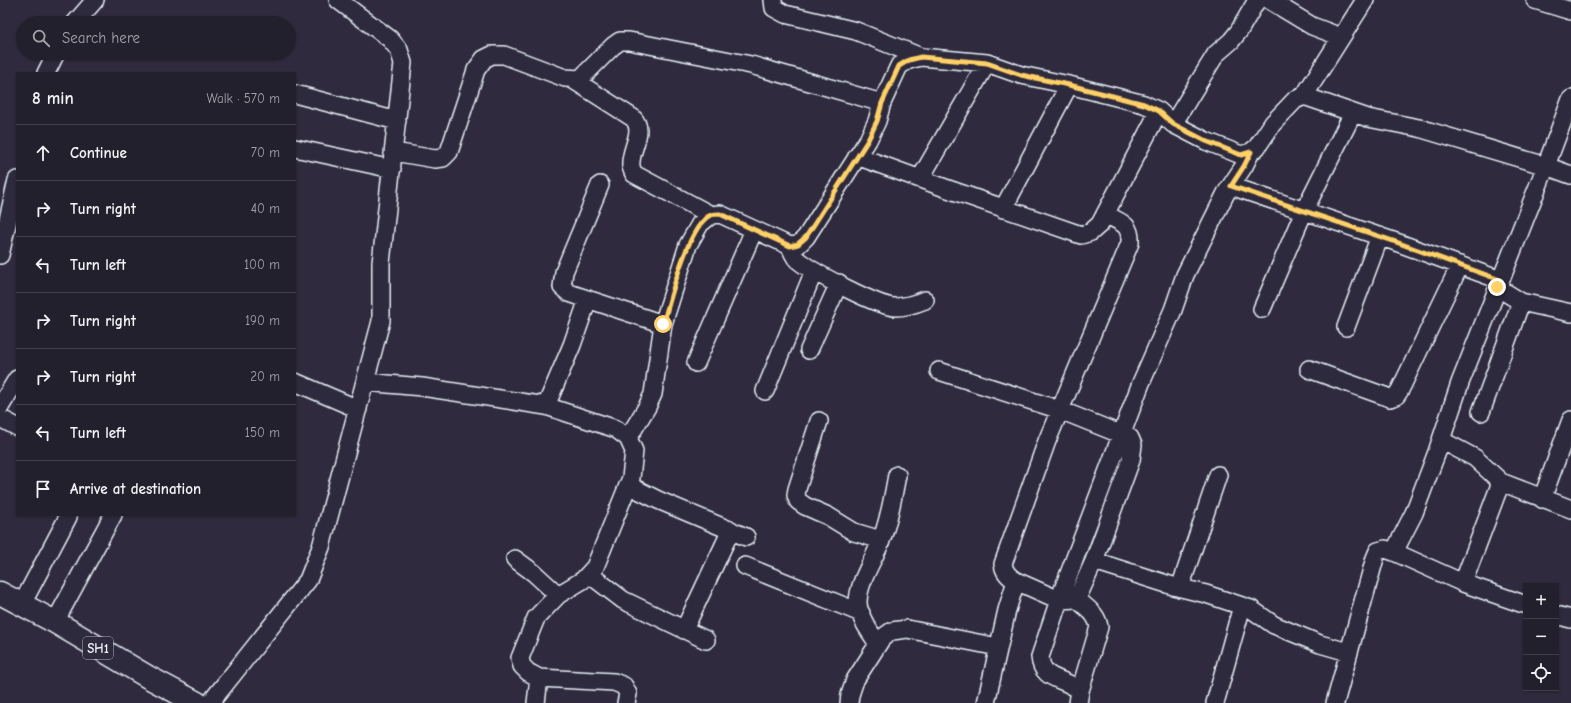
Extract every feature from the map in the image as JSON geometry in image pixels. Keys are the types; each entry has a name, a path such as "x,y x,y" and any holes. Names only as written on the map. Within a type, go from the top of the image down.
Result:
{"main road":[{"name":"SH1","path":"0,593 55,622 148,677 197,703"}],"street":[{"path":"81,16 94,0"},
{"path":"210,703 308,580 321,547 381,321 381,263 394,152 402,63 399,50 390,39 338,0"},
{"path":"772,0 774,8 785,14 856,31 921,57 987,63 1021,75 1069,85 1144,104 1159,111 1173,124 1206,141 1241,155 1251,152 1257,147 1273,123 1295,100 1304,96 1365,0"},
{"path":"1173,124 1216,54 1239,32 1257,0"},
{"path":"1269,0 1312,26 1341,37"},
{"path":"1535,0 1571,11"},
{"path":"394,152 435,159 443,158 449,152 476,70 484,59 492,55 504,55 565,78 580,79 620,41 629,41 751,65 882,103"},
{"path":"628,438 647,407 653,394 663,324 688,245 700,224 711,215 720,214 790,246 798,244 806,237 868,140 877,121 882,103 899,66 909,60 921,57"},
{"path":"46,72 52,60"},
{"path":"920,179 987,63"},
{"path":"572,79 638,122 638,130 631,166 634,174 711,215"},
{"path":"1004,209 1069,85"},
{"path":"296,94 397,121"},
{"path":"1304,96 1318,99 1353,113 1419,128 1546,166 1571,175"},
{"path":"1394,552 1414,512 1442,440 1460,383 1571,99"},
{"path":"858,156 1004,209 1081,235 1091,232 1100,224 1159,111"},
{"path":"1262,309 1304,211 1353,113"},
{"path":"296,148 392,169"},
{"path":"1079,697 1074,686 1049,676 1040,666 1040,657 1059,600 1141,383 1173,310 1185,275 1213,217 1251,152"},
{"path":"0,255 6,197 16,182"},
{"path":"600,185 564,272 562,287 569,293 663,324"},
{"path":"1231,186 1380,236 1460,266 1498,284 1521,302 1571,313"},
{"path":"1079,697 1099,627 1098,620 1093,613 1077,599 1059,600 1010,578 1004,570 1002,564 1030,485 1130,243 1130,232 1126,225 1105,214"},
{"path":"696,363 754,230"},
{"path":"1346,327 1380,236"},
{"path":"790,246 795,258 799,262 881,305 894,307 910,306 925,300"},
{"path":"1309,369 1390,398 1396,396 1460,266"},
{"path":"765,391 814,271"},
{"path":"809,350 838,283"},
{"path":"546,406 572,345 588,299"},
{"path":"1480,412 1521,302"},
{"path":"939,371 1060,410 1130,438 1133,444 1131,460 1094,561 1077,599"},
{"path":"0,407 16,381"},
{"path":"296,382 358,409"},
{"path":"365,382 422,387 546,406 616,429 628,438 634,451 631,478 595,567 583,580 558,595 536,618 520,658 522,666 528,672 539,678 614,682 624,686 628,694 626,703"},
{"path":"0,418 16,426"},
{"path":"1542,499 1571,420"},
{"path":"819,421 797,489 796,495 798,501 805,506 828,516 854,532 881,540"},
{"path":"1442,440 1475,458 1500,482 1571,509"},
{"path":"878,644 858,605 860,590 890,515 897,475"},
{"path":"1180,588 1218,475"},
{"path":"1463,583 1500,482"},
{"path":"628,485 658,500 738,533 684,630"},
{"path":"55,622 112,516"},
{"path":"22,604 68,517"},
{"path":"1335,703 1348,652 1378,551 1385,549 1394,552 1463,583 1523,604"},
{"path":"515,559 534,573 558,595"},
{"path":"1094,561 1251,609 1274,625 1320,644 1348,652"},
{"path":"745,566 861,613"},
{"path":"589,574 623,600 706,640"},
{"path":"986,703 1007,610 1016,581"},
{"path":"1215,703 1242,606"},
{"path":"1559,616 1571,619"},
{"path":"849,703 855,680 882,638 892,631 907,629 998,647"},
{"path":"536,703 539,678"}],"route":[{"path":"663,324 688,245 700,224 711,215 720,214 790,246 798,244 806,237 868,140 877,121 882,103 899,66 909,60 921,57 949,61 987,63 1021,75 1069,85 1144,104 1159,111 1173,124 1206,141 1241,155 1251,152 1231,186 1396,242 1500,280 1497,287"}]}
